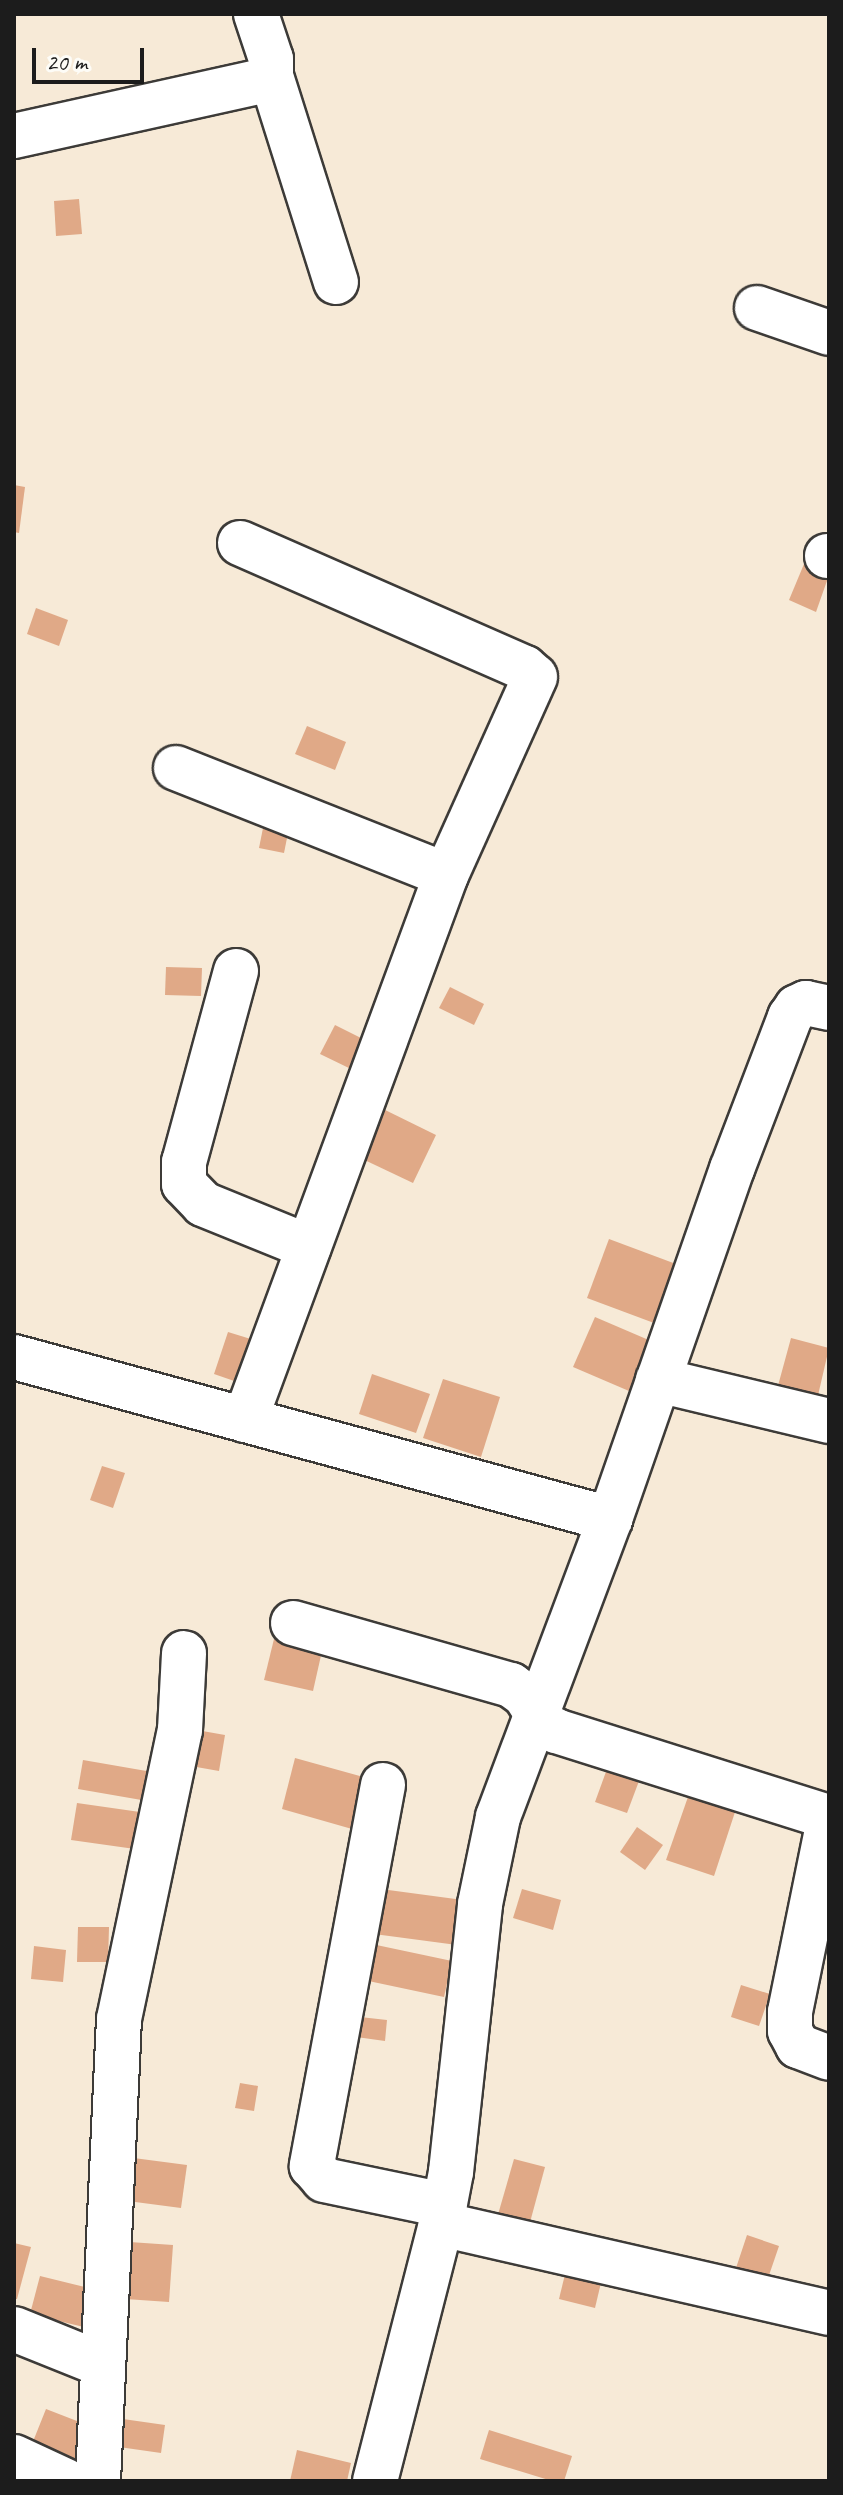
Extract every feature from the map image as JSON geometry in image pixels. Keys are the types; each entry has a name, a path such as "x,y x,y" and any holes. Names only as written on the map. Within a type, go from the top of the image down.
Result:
{"street":[{"path":"256,14 271,59 271,76 336,282"},
{"path":"14,136 267,80 271,76"},
{"path":"757,308 829,333"},
{"path":"240,543 533,672 534,685 446,875 245,1420"},
{"path":"176,768 446,875"},
{"path":"236,971 184,1162 184,1184 203,1204 309,1247"},
{"path":"375,2481 443,2214 480,1904 498,1817 610,1519 732,1169 790,1017 797,1007 806,1003 829,1008"},
{"path":"14,1357 610,1519"},
{"path":"658,1380 829,1421"},
{"path":"293,1623 511,1685 525,1695 543,1724 556,1731 829,1819 790,2012 790,2031 798,2046 829,2058"},
{"path":"98,2481 119,2019 180,1730 184,1653"},
{"path":"383,1785 312,2166 324,2180 443,2214 829,2313"},
{"path":"14,2329 101,2364"},
{"path":"14,2457 66,2481"}],"building":[{"path":"79,199 82,234 56,236 54,201"},
{"path":"14,485 25,487 19,533 14,532"},
{"path":"804,564 829,575 816,612 789,600"},
{"path":"36,608 68,620 59,646 27,634"},
{"path":"307,726 346,742 335,770 295,754"},
{"path":"265,818 290,823 284,853 259,848"},
{"path":"166,967 202,968 201,996 165,995"},
{"path":"450,987 484,1004 474,1025 439,1008"},
{"path":"335,1025 367,1041 353,1070 320,1054"},
{"path":"377,1106 436,1135 413,1183 354,1155"},
{"path":"609,1239 676,1264 654,1323 587,1298"},
{"path":"595,1317 651,1341 629,1391 573,1367"},
{"path":"228,1332 254,1340 240,1383 214,1374"},
{"path":"791,1338 829,1348 816,1404 776,1393"},
{"path":"372,1374 430,1394 416,1433 359,1414"},
{"path":"443,1379 500,1397 481,1457 423,1438"},
{"path":"102,1466 125,1473 113,1508 90,1500"},
{"path":"274,1639 322,1651 313,1691 264,1680"},
{"path":"191,1729 225,1735 219,1771 185,1765"},
{"path":"295,1758 367,1778 352,1829 282,1809"},
{"path":"83,1760 158,1773 153,1802 78,1789"},
{"path":"607,1769 639,1781 627,1813 595,1802"},
{"path":"689,1794 736,1809 714,1876 666,1860"},
{"path":"77,1803 147,1813 142,1850 71,1840"},
{"path":"637,1827 663,1845 645,1870 620,1852"},
{"path":"366,1887 463,1900 457,1945 359,1932"},
{"path":"522,1889 561,1900 553,1930 513,1918"},
{"path":"78,1927 109,1927 108,1962 77,1962"},
{"path":"367,1943 452,1961 444,1997 359,1979"},
{"path":"34,1946 66,1950 63,1982 31,1979"},
{"path":"741,1985 770,1994 759,2026 731,2017"},
{"path":"351,2016 387,2020 385,2041 349,2036"},
{"path":"240,2083 258,2086 254,2111 235,2108"},
{"path":"126,2157 187,2165 181,2208 120,2200"},
{"path":"514,2159 545,2167 529,2226 497,2218"},
{"path":"747,2235 779,2246 765,2287 733,2277"},
{"path":"115,2241 173,2245 169,2302 111,2298"},
{"path":"14,2243 31,2247 17,2299 14,2299"},
{"path":"568,2262 604,2270 595,2308 559,2299"},
{"path":"40,2276 101,2291 92,2329 30,2314"},
{"path":"46,2409 95,2428 78,2473 28,2454"},
{"path":"109,2417 165,2425 161,2453 105,2445"},
{"path":"489,2430 572,2456 564,2481 552,2481 480,2459"},
{"path":"297,2450 351,2463 347,2481 290,2481"}]}
